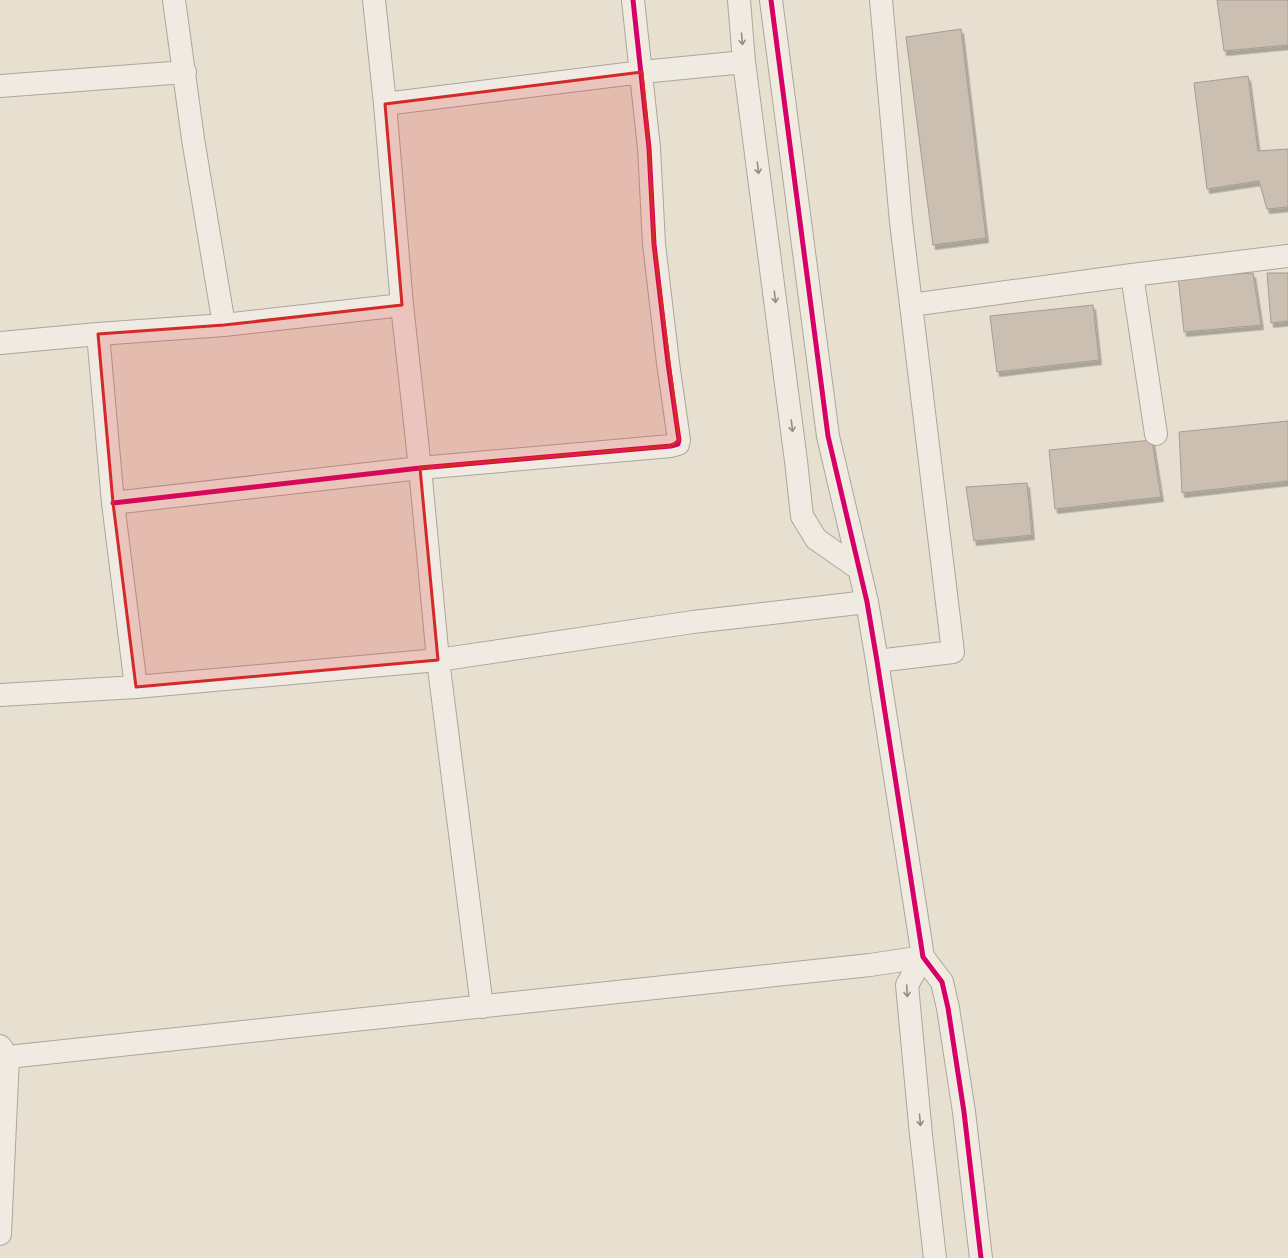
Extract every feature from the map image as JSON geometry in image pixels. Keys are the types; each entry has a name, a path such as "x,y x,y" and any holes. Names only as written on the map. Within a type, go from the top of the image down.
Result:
{"street":[{"path":"174,0 193,139 224,325"},
{"path":"374,0 385,104 402,305 420,468 438,660 482,1007"},
{"path":"113,502 420,468 678,444 679,440 654,244 650,148 633,0"},
{"path":"739,0 744,62 802,516 816,539 859,568"},
{"path":"771,0 828,436 867,602 878,661 923,957 942,982 948,1008 964,1112 981,1258"},
{"path":"878,661 953,652 901,222 881,0"},
{"path":"385,104 642,72 744,62"},
{"path":"0,86 185,72"},
{"path":"911,305 1132,275 1288,256"},
{"path":"1132,275 1156,434"},
{"path":"0,343 224,325 402,305"},
{"path":"98,334 113,502 136,687"},
{"path":"0,695 136,687 438,660 693,622 867,602"},
{"path":"0,1234 3,1054 482,1007 862,966 923,957"},
{"path":"923,957 907,984 921,1135 935,1258"}],"highlighted area":[{"path":"642,72 649,148 654,244 679,440 671,446 420,468 438,660 136,687 113,503 98,334 224,325 402,305 385,104"}],"building":[{"path":"1217,0 1288,0 1288,45 1224,51"},
{"path":"961,29 986,238 933,245 906,37"},
{"path":"1248,76 1258,151 1288,149 1288,207 1267,209 1259,181 1207,189 1194,83"},
{"path":"1253,273 1261,325 1184,332 1178,277"},
{"path":"1267,273 1288,273 1288,321 1271,323"},
{"path":"1093,305 1099,360 997,372 990,316"},
{"path":"1288,421 1288,481 1182,493 1179,432"},
{"path":"1152,440 1161,497 1055,509 1049,450"},
{"path":"1027,483 1032,535 974,541 966,487"}],"cycle path":[{"path":"113,503 420,468 671,446 678,444 679,440 654,244 649,148 633,0"},
{"path":"771,0 828,436 867,602 923,957 942,982 948,1008 964,1112 981,1258"}]}
